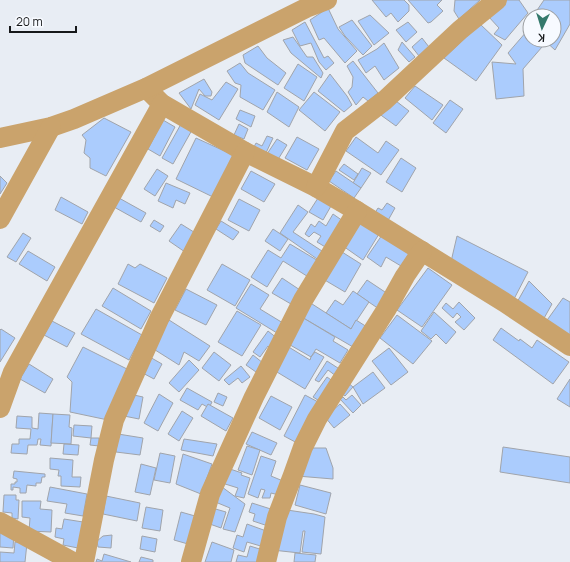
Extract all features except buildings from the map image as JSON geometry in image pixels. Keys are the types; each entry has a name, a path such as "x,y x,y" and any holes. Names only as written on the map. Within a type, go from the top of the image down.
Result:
{"street":[{"path":"0,138 51,127 74,119 146,88 306,8 327,0"},
{"path":"316,188 345,131 384,100 460,30 497,0"},
{"path":"146,88 162,104 245,152 357,210 504,302 570,346"},
{"path":"0,408 13,372 162,104"},
{"path":"0,219 51,127"},
{"path":"84,562 104,460 114,420 159,319 245,152"},
{"path":"191,562 210,494 254,397 303,300 357,210"},
{"path":"266,562 276,517 303,447 317,419 422,251"},
{"path":"0,522 74,562"}]}
